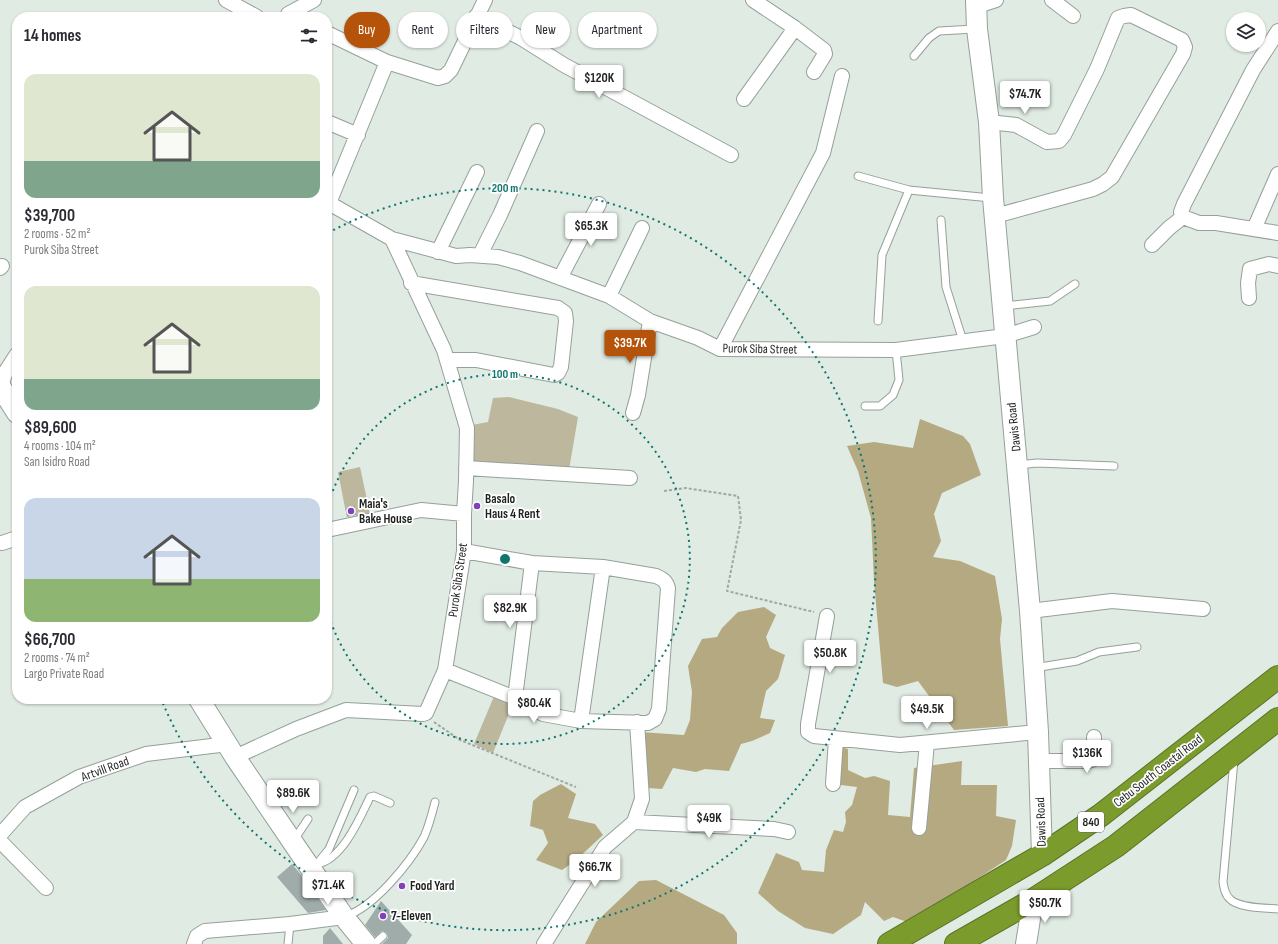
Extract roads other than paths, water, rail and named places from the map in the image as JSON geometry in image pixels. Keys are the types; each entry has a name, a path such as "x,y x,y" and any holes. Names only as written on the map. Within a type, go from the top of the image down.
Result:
{"highway":[{"name":"Cebu South Coastal Road","path":"890,944 1042,855 1102,815 1278,677"},
{"name":"840","path":"956,944 1033,900 1116,846 1278,719"}],"street":[{"path":"226,0 248,12"},
{"path":"478,12 485,0"},
{"path":"753,0 795,28 825,51 814,72"},
{"path":"976,3 996,0"},
{"path":"1052,0 1073,16"},
{"path":"295,12 310,1"},
{"name":"Dawis Road","path":"976,3 977,28 989,122 994,207 1030,611 1038,732 1042,855"},
{"path":"989,122 1016,125 1047,142 1059,141 1064,136 1097,69 1118,18 1132,15 1182,40 1185,47 1183,54 1112,177 1093,189 994,207"},
{"path":"744,99 795,28"},
{"path":"513,34 564,65 731,155"},
{"path":"332,35 387,62 438,78 445,76 451,70 461,48"},
{"path":"1183,217 1181,212 1184,204 1253,70 1276,38"},
{"path":"332,194 358,135 387,62"},
{"path":"720,349 823,153 842,76"},
{"path":"332,124 358,135"},
{"path":"480,256 537,131"},
{"path":"438,252 477,172"},
{"path":"1254,229 1278,174"},
{"path":"560,278 599,204"},
{"name":"Purok Siba Street","path":"332,205 392,239 456,256 470,255 498,257 520,263 609,296 650,321 698,338 720,349 896,350 1005,336 1034,327"},
{"path":"1183,217 1198,223 1216,223 1278,233"},
{"path":"1152,245 1169,228 1183,217"},
{"path":"609,296 642,228"},
{"name":"Purok Siba Street","path":"392,239 447,360 467,428 464,551 445,670 426,713 424,714"},
{"path":"1249,298 1248,283 1250,269 1269,264 1278,266"},
{"path":"412,284 558,308 565,312 566,321 561,367 558,373 554,375 476,360 447,360"},
{"path":"633,413 638,395 650,321"},
{"path":"12,362 6,371 0,387 12,405"},
{"path":"466,468 630,478"},
{"path":"332,529 421,510 464,514"},
{"path":"2,544 12,540"},
{"path":"445,670 515,698 543,714 581,721 648,723 658,714 659,709 668,588 666,582 656,576 603,567 532,563 464,551"},
{"path":"515,698 532,563"},
{"path":"581,721 603,567"},
{"path":"1030,611 1112,601 1203,609"},
{"path":"827,616 808,724 808,732 814,736 900,745 1038,732"},
{"path":"202,704 292,842 315,867 344,917 374,940"},
{"name":"Artvill Road","path":"0,835 25,807 79,777 146,754 232,750 296,729 346,710 424,714"},
{"path":"544,944 605,847 634,822 642,799 637,722"},
{"path":"1039,761 1092,760 1094,753 1094,737"},
{"path":"833,784 836,739"},
{"path":"919,828 927,743"},
{"path":"634,822 774,829 788,832"},
{"path":"0,841 46,888"},
{"path":"1026,944 1033,900"},
{"path":"194,944 197,936 205,931 290,924 344,917"}],"lane":[{"path":"914,56 929,38 939,31 977,28"},
{"path":"858,176 908,190 994,207"},
{"path":"878,322 882,255 908,190"},
{"path":"941,220 946,287 963,341"},
{"path":"1003,306 1050,301 1075,284"},
{"path":"865,406 880,406 893,395 899,380 896,350"},
{"path":"1018,465 1037,463 1114,466"},
{"path":"1034,668 1077,661 1100,652 1137,647"},
{"path":"1235,752 1223,882 1226,894 1229,899 1236,904 1278,909"},
{"path":"315,867 329,849 354,790"},
{"path":"315,867 324,863 345,844 370,797 374,796 390,803"},
{"path":"344,917 357,912 382,893 407,862 423,839 430,824 435,802"},
{"path":"292,842 308,820"},
{"path":"288,944 290,924"}],"place":[{"name":"Basalo Haus 4 Rent","path":"477,506"},
{"name":"Maia's Bake House","path":"351,511"},
{"name":"Food Yard","path":"402,886"},
{"name":"7-Eleven","path":"383,916"}]}
